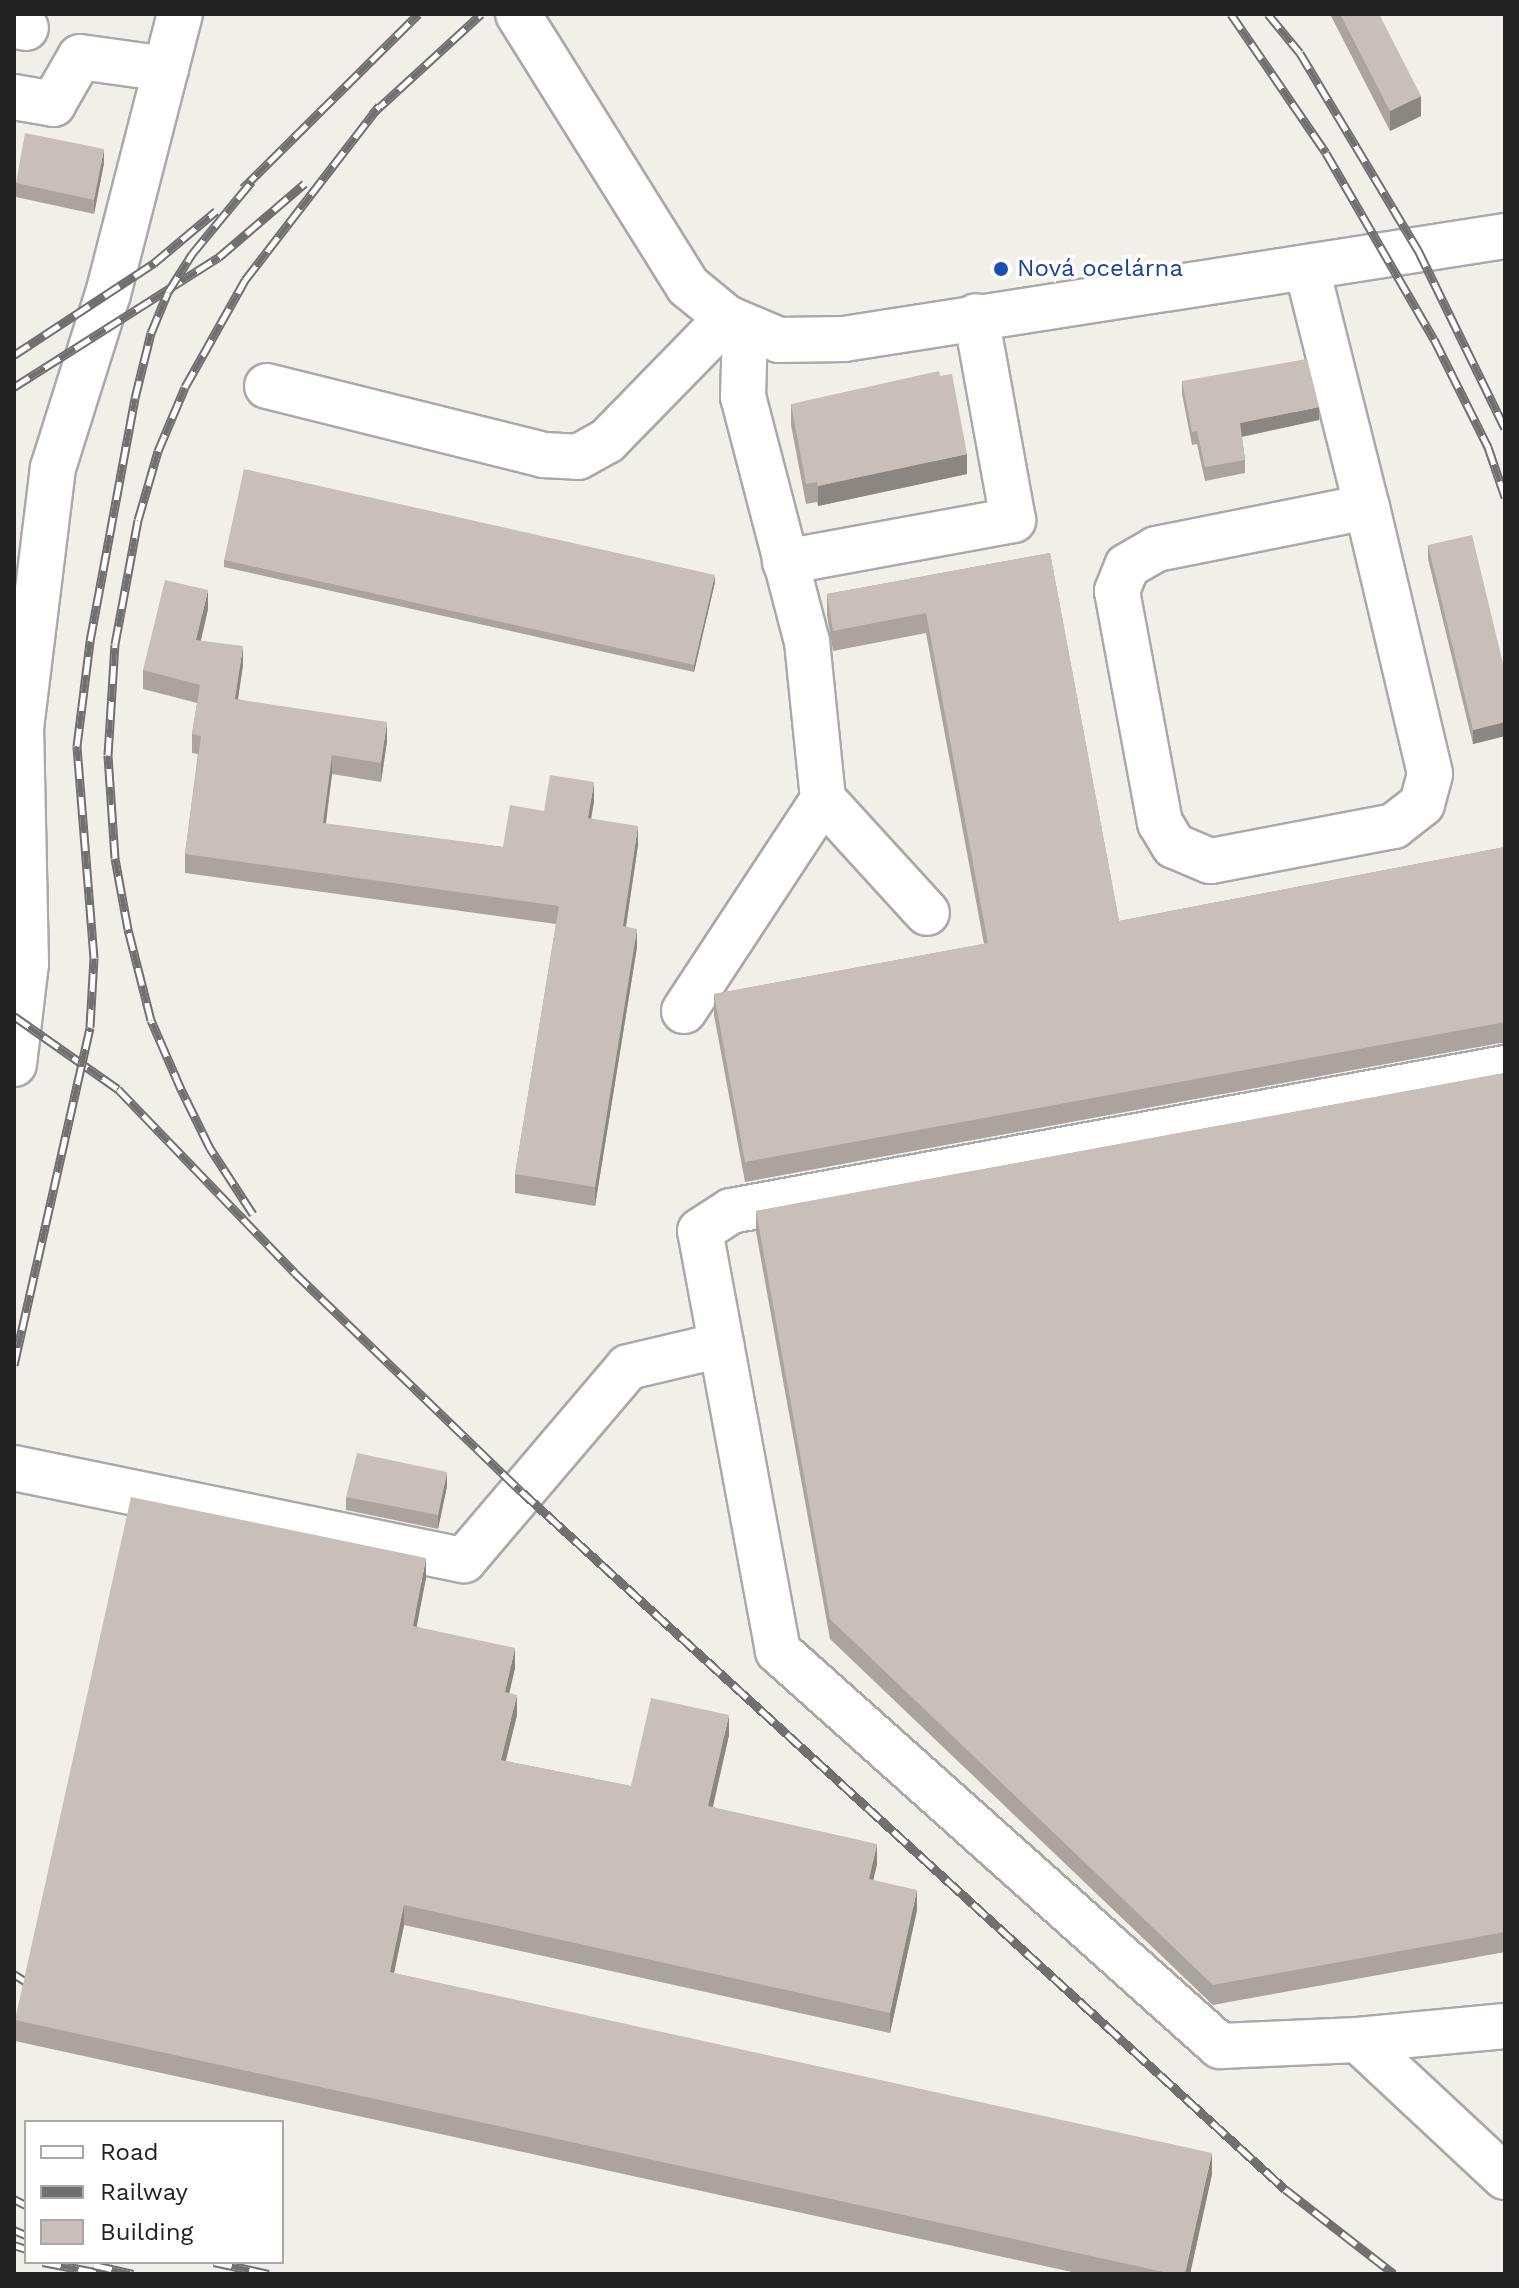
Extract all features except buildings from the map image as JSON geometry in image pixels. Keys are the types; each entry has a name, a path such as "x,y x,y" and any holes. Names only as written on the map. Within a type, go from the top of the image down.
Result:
{"street":[{"path":"14,1064 26,964 18,789 33,471 108,294 180,14"},
{"path":"518,14 675,269 697,296 736,323 797,343 1307,269 1505,236"},
{"path":"14,97 53,104 80,57 166,69"},
{"path":"1307,269 1367,507 1430,774 1422,804 1394,826 1210,861 1174,846 1160,823 1117,591 1127,566 1156,549 1367,507"},
{"path":"785,562 1013,520 976,316"},
{"path":"267,386 543,455 578,457 607,441 736,323"},
{"path":"736,323 743,397 807,642 823,799 927,913"},
{"path":"684,1011 823,799"},
{"path":"1505,1068 731,1211 700,1231 778,1651 1220,2046 1358,2040 1505,2026"},
{"path":"14,1468 464,1560 628,1367 721,1345"},
{"path":"1358,2040 1505,2177"}],"railway":[{"path":"243,188 418,14"},
{"path":"372,114 481,14"},
{"path":"1231,14 1326,153 1434,339 1488,447 1505,497"},
{"path":"1268,14 1300,53 1418,250 1505,428"},
{"path":"253,1214 210,1148 181,1089 151,1020 128,929 115,858 108,755 115,644 138,520 158,451 185,387 245,280 379,106"},
{"path":"14,1365 90,1027 94,958 77,746 90,641 135,398 151,333 168,292 192,254 252,181"},
{"path":"14,387 219,257 305,183"},
{"path":"14,355 154,263 216,211"},
{"path":"14,1016 118,1089 295,1273 521,1491 1285,2189 1394,2274"},
{"path":"14,1974 28,1983"},
{"path":"14,2199 24,2204"},
{"path":"14,2230 24,2234"},
{"path":"14,2245 24,2248"},
{"path":"53,2264 105,2274"},
{"path":"223,2264 269,2274"},
{"path":"94,2265 133,2274"}],"place":[{"name":"Nová ocelárna","path":"1001,269"}]}
